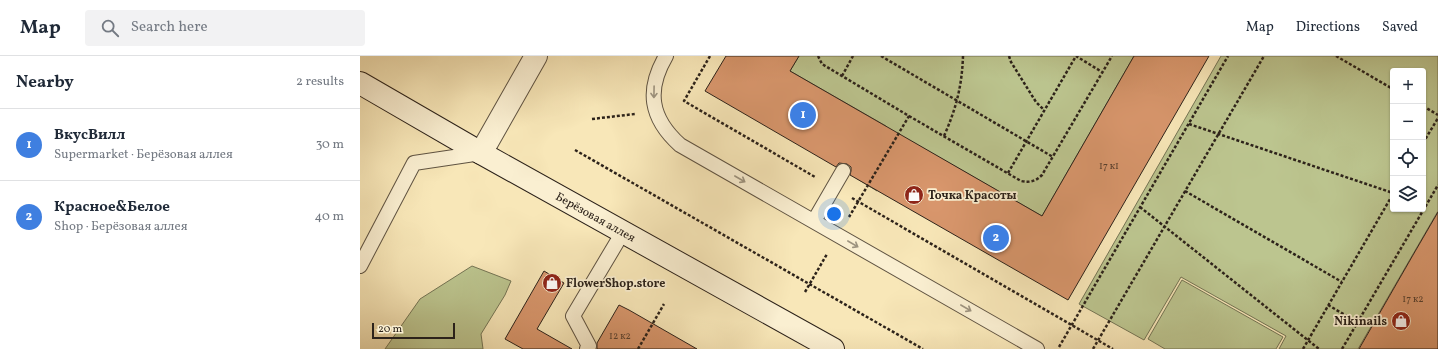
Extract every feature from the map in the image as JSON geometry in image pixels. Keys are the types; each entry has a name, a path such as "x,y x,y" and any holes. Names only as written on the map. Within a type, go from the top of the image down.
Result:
{"main road":[{"path":"481,153 536,56"},
{"name":"Берёзовая аллея","path":"360,83 481,153 829,348"}],"lane":[{"path":"666,56 654,83 656,110 661,123 669,135 680,145 1037,349"},
{"path":"360,266 414,163 481,153"},
{"path":"814,221 843,171"},
{"path":"587,349 589,346 573,316 623,232"}],"path":[{"path":"710,56 684,101 1113,349"},
{"path":"818,56 822,64 1021,181 1028,182 1033,182 1042,175 1112,56"},
{"path":"842,76 853,56"},
{"path":"881,56 1053,157"},
{"path":"944,136 958,101 962,77 963,56"},
{"path":"1010,56 1011,62 1036,102 1044,110"},
{"path":"1008,173 1076,56 1102,72"},
{"path":"1058,349 1228,56"},
{"path":"1093,349 1264,56"},
{"path":"1336,56 1390,87"},
{"path":"1425,140 1438,116 1426,108"},
{"path":"868,185 909,116"},
{"path":"1189,124 1390,193"},
{"path":"575,150 923,349"},
{"path":"1426,203 1438,185"},
{"path":"1185,191 1342,282"},
{"path":"1303,349 1390,199"},
{"path":"1140,207 1319,349"},
{"path":"1342,349 1420,212"},
{"path":"638,349 664,304"},
{"path":"1328,305 1357,322"}],"green space":[{"path":"799,56 1134,56 1042,216 907,139 877,191 856,178 886,126 790,71"},
{"path":"1221,56 1438,56 1438,211 1358,349 1279,349 1286,336 1181,277 1144,340 1079,304"},
{"path":"472,266 511,281 505,295 481,334 483,349 385,349 420,299"},
{"path":"1182,280 1283,337 1276,349 1165,349 1148,339"}],"building":[{"path":"726,56 799,56 790,71 1042,216 1134,56 1209,56 1068,300 850,175 851,167 847,164 839,163 836,167 705,91"},
{"path":"1438,212 1438,349 1359,349 1413,255"},
{"path":"544,271 564,283 537,329 572,349 523,349 505,339"},
{"path":"619,305 697,349 597,349 597,343"}],"place":[{"name":"ВкусВилл","path":"803,115"},
{"name":"Точка Красоты","path":"914,195"},
{"name":"Красное&Белое","path":"996,238"},
{"name":"FlowerShop.store","path":"552,283"},
{"name":"Nikinails","path":"1401,321"}]}
